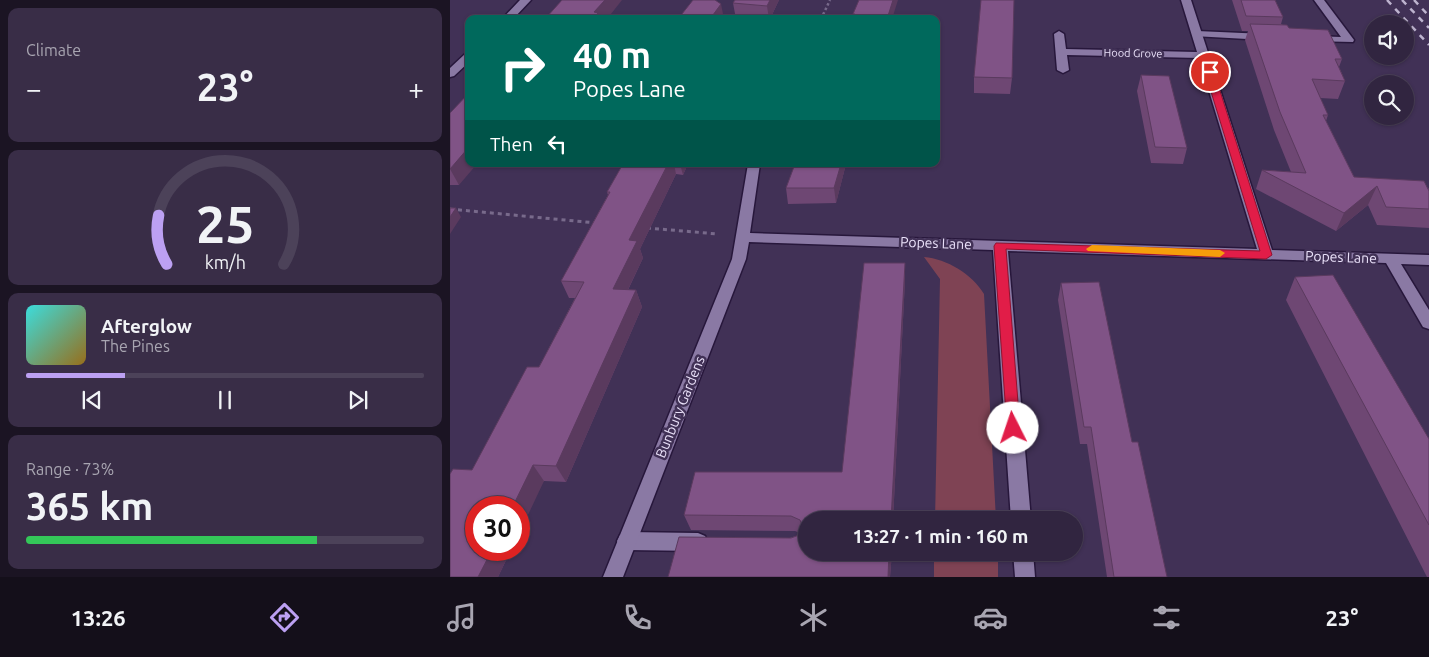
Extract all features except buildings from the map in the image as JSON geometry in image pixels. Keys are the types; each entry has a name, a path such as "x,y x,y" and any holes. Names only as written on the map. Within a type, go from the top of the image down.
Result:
{"street":[{"path":"511,15 526,0"},
{"path":"1186,0 1266,255"},
{"path":"1301,38 1348,40 1319,0"},
{"path":"1059,34 1063,70"},
{"path":"1197,34 1273,37"},
{"name":"Hood Grove","path":"1062,52 1204,55"},
{"path":"450,74 465,60"},
{"name":"Bunbury Gardens","path":"613,577 739,260 754,167"},
{"name":"Popes Lane","path":"744,237 1429,260"},
{"path":"1000,246 1019,511"},
{"path":"1390,258 1429,323"},
{"path":"627,541 712,542"},
{"path":"1024,561 1025,577"}],"path":[{"path":"823,15 830,0"},
{"path":"450,209 606,224"},
{"path":"644,227 744,237"}],"shaded area":[{"path":"924,257 950,264 973,280 984,294 996,511 935,511 940,279"},
{"path":"934,561 998,561 998,577 934,577"}],"railway":[{"path":"1387,0 1429,45"},
{"path":"1402,0 1429,28"},
{"path":"1414,0 1429,16"}],"slow traffic":[{"path":"1092,249 1220,253"}],"route":[{"path":"1013,428 1000,246 1266,255 1210,72"}]}
